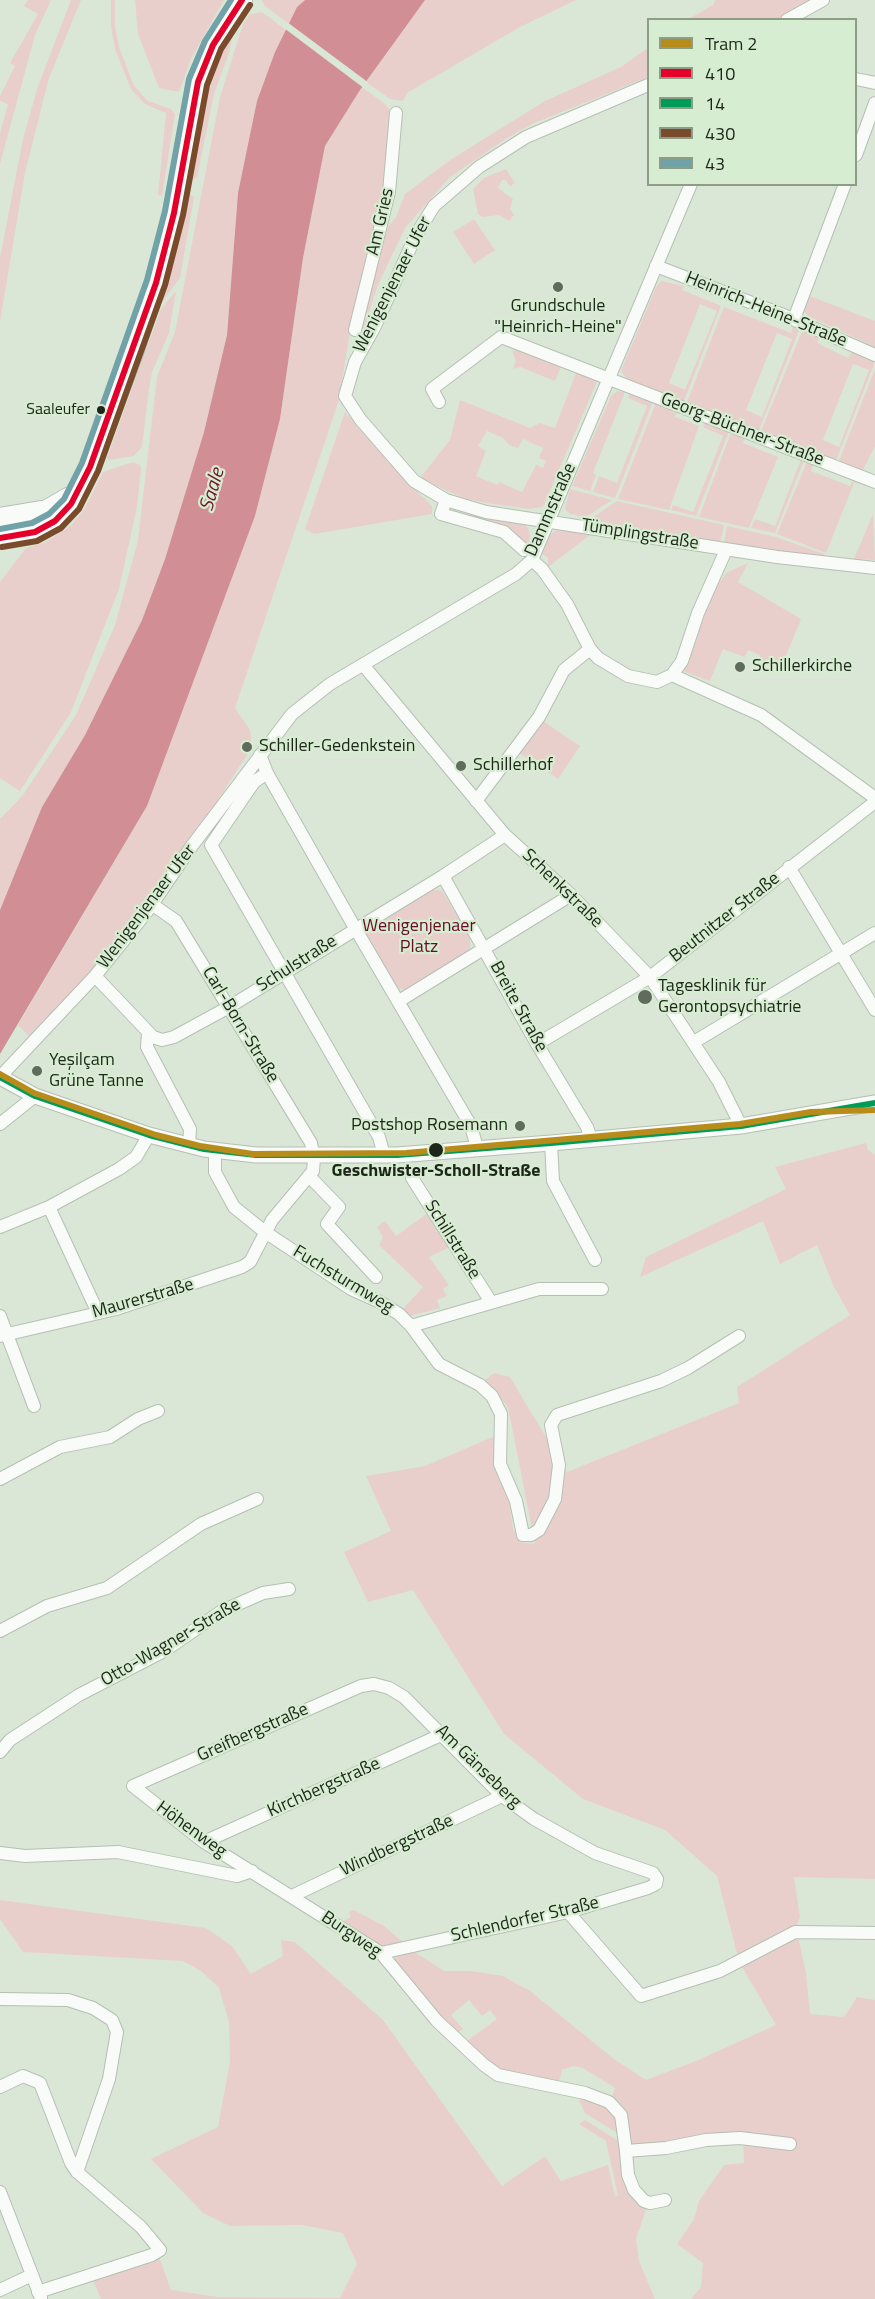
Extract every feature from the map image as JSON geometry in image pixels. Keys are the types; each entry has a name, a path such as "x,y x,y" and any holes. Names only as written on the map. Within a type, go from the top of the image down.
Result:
{"main road":[{"path":"0,538 35,532 55,521 71,504 82,483 133,353 156,283 174,213 198,82 213,45 242,0"},
{"path":"0,518 46,510 68,498 82,483"}],"street":[{"path":"791,18 823,0"},
{"path":"857,79 875,83"},
{"name":"Wenigenjenaer Ufer","path":"345,396 355,362 375,326 424,218 434,206 479,167 518,141 584,110 647,85"},
{"path":"857,150 875,103"},
{"name":"Am Gries","path":"355,330 389,192 396,113"},
{"name":"Dammstraße","path":"260,755 292,714 330,684 364,666 516,574 548,521 690,186"},
{"path":"794,319 843,186"},
{"name":"Heinrich-Heine-Straße","path":"656,266 794,319 875,354"},
{"name":"Georg-Büchner-Straße","path":"439,402 432,389 501,337 875,482"},
{"name":"Tümplingstraße","path":"345,396 360,419 414,481 446,500 486,512 726,549 875,568"},
{"path":"446,500 441,514 504,532 542,569 567,604 590,649 598,658 628,676 657,682 672,675 682,661 698,613 726,549"},
{"path":"476,801 540,717 564,670 590,649"},
{"name":"Schenkstraße","path":"364,666 505,835 571,895 650,976 737,1113 741,1126"},
{"path":"672,675 761,715 875,798"},
{"path":"260,755 267,772 355,928 471,1125 477,1148"},
{"name":"Wenigenjenaer Ufer","path":"0,1077 95,976 153,905 191,847 260,755"},
{"path":"267,772 254,782 211,845 379,1137 384,1155"},
{"name":"Beutnitzer Straße","path":"537,1044 650,976 875,802"},
{"name":"Schulstraße","path":"148,1033 157,1039 174,1037 229,1007 443,876 505,835"},
{"path":"789,867 875,1010"},
{"name":"Breite Straße","path":"443,876 537,1044 587,1127 591,1139"},
{"path":"399,1001 571,895"},
{"name":"Carl-Born-Straße","path":"153,905 176,921 311,1143 314,1156"},
{"path":"693,1042 875,933"},
{"path":"95,976 148,1033 147,1047 190,1129 189,1146"},
{"path":"0,1077 35,1096 149,1135 215,1151 256,1155 384,1155 551,1143 741,1126 875,1103"},
{"path":"0,1125 35,1096"},
{"path":"0,1227 49,1207 119,1169 136,1157 149,1135"},
{"path":"551,1143 553,1181 595,1260"},
{"name":"Fuchsturmweg","path":"215,1151 214,1172 234,1207 265,1232 351,1289 380,1302 411,1326 439,1364 480,1385 499,1405 501,1414 500,1464 516,1501 523,1535 531,1535 539,1530 555,1499 559,1465 550,1425 557,1415 661,1381 739,1336"},
{"path":"314,1156 310,1177 339,1207 327,1224 376,1277"},
{"name":"Maurerstraße","path":"3,1335 98,1313 242,1267 250,1262 265,1232 310,1177"},
{"name":"Schillstraße","path":"412,1178 491,1302"},
{"path":"49,1207 98,1313"},
{"name":"Schillstraße","path":"411,1326 539,1288 602,1289"},
{"path":"0,1316 3,1335 34,1406"},
{"path":"0,1479 60,1447 110,1437 138,1419 158,1411"},
{"path":"0,1631 47,1606 107,1588 201,1524 257,1499"},
{"name":"Otto-Wagner-Straße","path":"0,1752 10,1740 79,1695 165,1651 222,1611 263,1593 288,1589"},
{"name":"Am Gänseberg","path":"374,1684 389,1688 404,1697 502,1796 534,1819 595,1853 653,1873"},
{"name":"Greifbergstraße","path":"133,1786 361,1686 374,1684"},
{"name":"Kirchbergstraße","path":"204,1842 443,1734"},
{"name":"Höhenweg","path":"133,1786 204,1842 252,1871"},
{"name":"Windbergstraße","path":"292,1896 502,1796"},
{"path":"0,1853 25,1856 101,1851 128,1852 237,1876 252,1871"},
{"name":"Burgweg","path":"252,1871 381,1953 437,2020 484,2066 498,2075 585,2093 609,2102 621,2115 628,2175 634,2190 644,2201 650,2203 665,2200"},
{"name":"Schlendorfer Straße","path":"381,1953 568,1912 648,1888 656,1884 657,1879 653,1873"},
{"path":"568,1912 641,1996 720,1971 795,1932 875,1933"},
{"path":"0,1999 68,2000 93,2008 112,2020 117,2032 109,2079 77,2172"},
{"path":"0,2088 23,2076 40,2083 71,2163 77,2172 141,2228 160,2250 152,2255 40,2296 0,2192"},
{"path":"626,2151 666,2148 706,2140 740,2138 790,2144"},
{"path":"0,2290 32,2276"}],"green space":[{"path":"28,0 51,0 35,35 0,164 0,133 8,104 0,101 0,96 15,66 10,63 38,14 24,6"},
{"path":"71,0 81,0 49,78 25,173 0,322 0,258 23,139 37,89"},
{"path":"111,0 115,0 115,26 119,47 134,86 148,101 171,109 175,114 162,196 158,195 166,113 145,104 131,89 115,49 111,27"},
{"path":"135,0 224,0 191,59 179,92 159,88 138,34"},
{"path":"262,0 305,0 297,7 289,24 265,6"},
{"path":"425,0 576,0 520,27 407,93 403,101 390,99 366,82"},
{"path":"715,0 818,0 784,18 691,18 714,4"},
{"path":"262,12 286,30 275,52 238,193 227,335 204,432 165,559 142,620 85,735 42,807 0,910 0,819 23,795 76,715 115,625 138,540 157,377 175,332 220,97 243,24 250,14"},
{"path":"234,28 229,53 214,94 197,178 188,181 204,92 214,64"},
{"path":"647,49 647,77 532,124 507,138 450,177 405,228 377,287 363,331 350,332 339,400 235,708 250,730 252,747 151,904 90,974 29,1036 18,1025 147,806 255,516 280,419 303,258 325,146 362,87 385,104 391,112 393,122 383,193 368,251 396,217 405,194 450,160 545,101 621,67"},
{"path":"506,169 515,183 510,186 502,180 498,188 513,199 510,209 514,215 509,221 499,215 483,217 478,214 473,189 484,178"},
{"path":"186,191 194,197 180,278 162,302 159,301"},
{"path":"474,219 495,250 474,264 453,232"},
{"path":"661,281 684,286 682,290 721,306 684,401 627,379 621,371 656,287","holes":["700,304 717,311 685,390 669,383"]},
{"path":"176,291 169,333 152,372 142,447 134,456 109,460 107,458 161,309"},
{"path":"807,295 875,321 875,347 808,316 803,310"},
{"path":"724,307 791,333 794,325 800,328 759,430 687,402","holes":["777,333 792,339 762,417 746,410"]},
{"path":"803,329 820,336 817,343 848,358 852,351 875,362 836,460 761,431","holes":["853,364 869,370 839,447 823,440"]},
{"path":"525,348 599,377 543,507 529,509 463,498 420,478 450,440 460,400 530,428 540,423 555,428 576,373 561,367 555,381 520,367 513,369 516,361 512,351","holes":["487,431 503,438 509,445 518,448 523,439 543,448 539,458 546,461 543,468 536,465 522,492 499,482 497,485 476,476 486,451 478,446"]},
{"path":"875,369 875,446 863,470 839,461"},
{"path":"631,390 654,399 615,498 593,492 599,476 617,483 647,406 628,398"},
{"path":"617,391 625,392 593,473 596,475 590,491 572,486 611,396"},
{"path":"657,400 678,409 675,417 699,426 669,510 618,499"},
{"path":"345,412 389,463 432,506 432,514 314,534 305,529"},
{"path":"707,420 730,429 696,516 671,510 673,505 693,512 723,436 703,427"},
{"path":"732,430 746,435 743,443 778,457 749,528 699,517"},
{"path":"802,457 805,458 775,533 751,528 755,519 775,526"},
{"path":"808,459 814,462 811,471 850,486 854,477 856,478 826,553 777,534"},
{"path":"133,462 140,465 141,469 137,507 119,589 71,712 20,791 0,778 0,582 26,548 46,542 70,526 85,508 103,472"},
{"path":"570,489 612,500 586,517 570,514 565,509"},
{"path":"617,501 724,525 720,543 586,522"},
{"path":"465,514 525,523 530,533 528,547"},
{"path":"873,514 875,560 854,559"},
{"path":"727,526 776,537 824,554 826,558 724,543"},
{"path":"558,529 593,533 548,567 548,558 541,553 549,535"},
{"path":"748,563 738,582 801,619 781,668 759,659 760,655 748,650 745,657 723,649 710,681 685,672 682,665 711,595 726,573"},
{"path":"540,719 580,746 558,779 518,752"},
{"name":"Wenigenjenaer Platz","path":"430,889 442,891 470,937 470,952 409,991 395,987 364,938 368,924"},
{"path":"866,1143 868,1150 875,1155 875,1879 794,1877 800,1917 796,1927 738,1957 717,1876 665,1830 583,1799 504,1734 413,1590 368,1602 344,1552 391,1531 366,1476 425,1466 495,1436 498,1476 509,1500 513,1529 519,1542 535,1544 508,1407 485,1380 494,1373 510,1377 567,1472 739,1403 737,1387 850,1315 834,1287 817,1245 780,1264 763,1221 640,1277 646,1257 786,1189 775,1167"},
{"path":"428,1213 450,1247 429,1257 449,1285 443,1289 447,1296 437,1300 440,1308 410,1316 401,1311 423,1287 379,1245 383,1237 377,1227 385,1221 396,1236"},
{"path":"0,1900 206,1928 232,1946 251,1974 283,1956 281,1940 295,1942 383,2020 502,2186 545,2156 561,2181 608,2165 615,2196 618,2196 606,2141 579,2124 585,2120 620,2142 647,2207 636,2239 639,2261 655,2299 101,2299 93,2280 159,2257 171,2290 218,2297 340,2298 357,2264 343,2233 302,2225 230,2226 203,2213 151,2159 218,2127 230,2061 229,2022 219,1988 201,1971 183,1961 23,1952 0,1919"},
{"path":"354,1910 384,1926 403,1942 381,1946 343,1921 351,1917 349,1912"},
{"path":"798,1936 806,1973 810,2014 844,2017 857,1997 875,2000 875,2299 691,2299 701,2287 703,2263 677,2244 694,2219 699,2201 724,2165 744,2163 743,2137 631,2147 611,2100 615,2088 583,2068 573,2066 562,2070 558,2084 498,2071 464,2043 497,2019 490,2010 482,2016 469,2000 451,2015 463,2029 455,2035 393,1962 397,1955 413,1951 444,1971 471,1971 503,1976 530,1991 614,2059 646,2080 696,2061 776,2025 741,1965"},
{"path":"584,2096 614,2110 622,2136 585,2113 579,2100"}],"water":[{"name":"Saale","path":"305,0 425,0 360,90 325,146 303,258 280,419 255,516 147,806 0,1054 0,910 42,807 85,735 142,620 165,559 204,432 227,335 238,193 257,101 275,52 297,7"}],"pier":[{"path":"287,22 369,83 365,89 284,28"}],"tram line":[{"name":"2","path":"0,1074 34,1093 156,1135 200,1146 253,1154 406,1153 740,1124 811,1112 875,1110"}],"transit line":[{"name":"43","path":"0,529 32,523 49,514 64,499 82,463 147,280 165,211 189,79 205,41 231,0"},
{"name":"410","path":"0,538 35,532 55,521 71,504 90,467 156,283 174,213 198,82 213,45 242,0"},
{"name":"430","path":"2,547 37,541 61,528 79,509 98,471 165,285 183,215 207,85 221,49 250,5"},
{"name":"14","path":"0,1077 35,1096 149,1135 204,1149 256,1155 397,1155 551,1143 741,1126 875,1103"}],"place":[{"name":"Grundschule \"Heinrich-Heine\"","path":"558,287"},
{"name":"Saaleufer","path":"101,410"},
{"name":"Schillerkirche","path":"740,667"},
{"name":"Schiller-Gedenkstein","path":"247,747"},
{"name":"Schillerhof","path":"461,766"},
{"name":"Tagesklinik für Gerontopsychiatrie","path":"645,997"},
{"name":"Yeşilçam Grüne Tanne","path":"37,1071"},
{"name":"Postshop Rosemann","path":"520,1126"},
{"name":"Geschwister-Scholl-Straße","path":"436,1150"}]}
